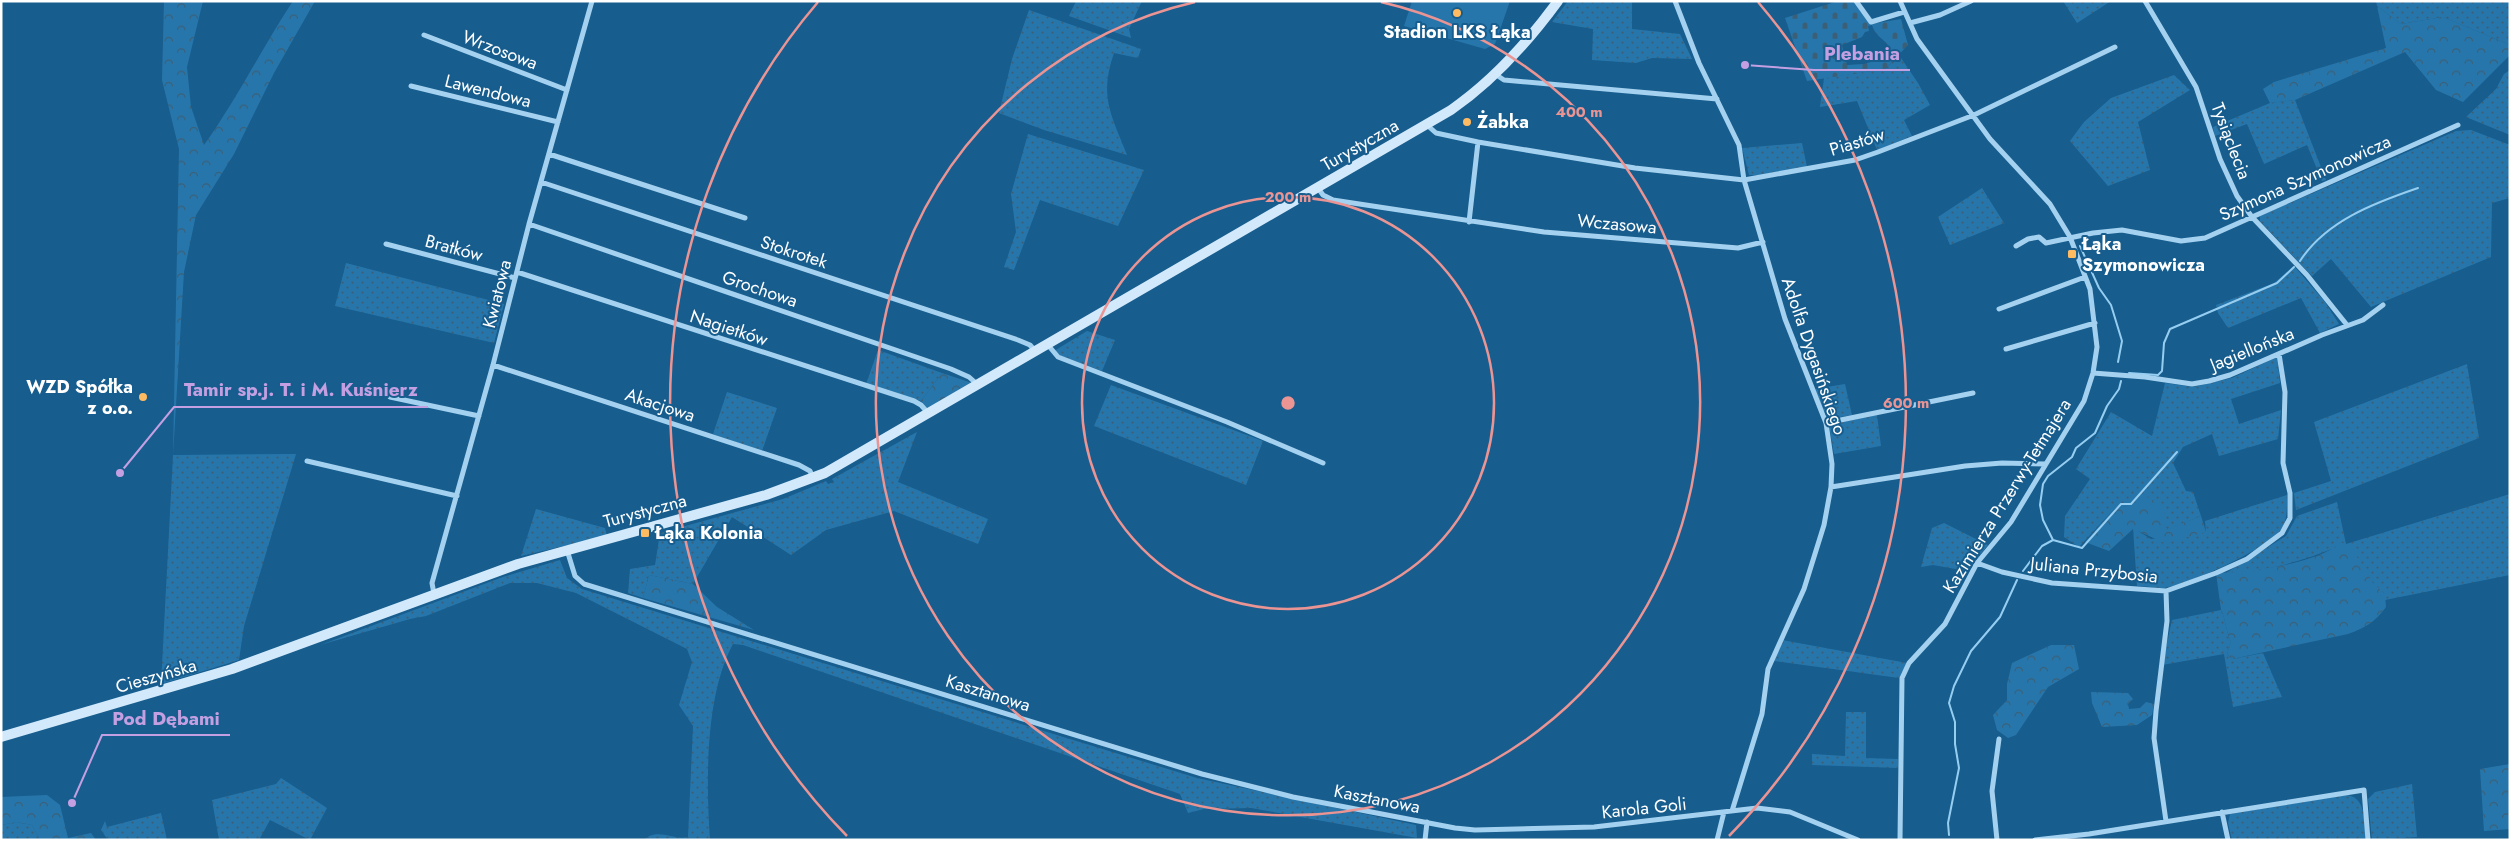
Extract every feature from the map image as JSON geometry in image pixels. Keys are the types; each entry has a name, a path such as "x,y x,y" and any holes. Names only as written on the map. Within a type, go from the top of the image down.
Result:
{"main road":[{"name":"Turystyczna","path":"232,669 506,568 758,497 813,479 930,414 1427,125 1461,103 1494,74 1528,38 1558,1"},
{"name":"Cieszyńska","path":"1,737 232,669"}],"street":[{"name":"Kwiatowa","path":"434,594 432,583 493,365 529,224 592,1"},
{"name":"Adolfa Dygasińskiego","path":"1674,1 1699,63 1739,145 1744,180 1785,319 1826,423 1832,464 1831,487 1824,525 1804,589 1768,669 1762,714 1732,811"},
{"path":"1856,1 1871,22 1904,12"},
{"name":"Kazimierza Przerwy-Tetmajera","path":"1900,1 1917,39 1990,139 2050,204 2070,237 2090,289 2097,347 2093,373 2084,400 2012,522 1977,563 1945,624 1909,663 1902,678 1900,840"},
{"path":"1910,23 1940,15 1971,1"},
{"name":"Tysiąclecia","path":"2145,1 2196,87 2220,158 2237,196 2252,217 2308,275 2347,325"},
{"name":"Wrzosowa","path":"424,35 566,90"},
{"name":"Piastów","path":"1744,180 1856,160 1974,115 2115,47"},
{"path":"1494,74 1504,80 1717,99"},
{"name":"Lawendowa","path":"411,86 558,122"},
{"path":"1427,125 1436,134 1478,142 1635,168 1744,180"},
{"name":"Szymona Szymonowicza","path":"2016,246 2028,239 2040,237 2046,243 2070,237 2122,230 2181,241 2205,238 2458,125"},
{"path":"1469,222 1478,142"},
{"path":"549,154 745,218"},
{"name":"Stokrotek","path":"541,182 1018,340 1030,345 1036,352"},
{"name":"Wczasowa","path":"1318,188 1323,195 1333,200 1544,232 1738,248 1763,242"},
{"name":"Grochowa","path":"529,224 951,369 975,381 978,386"},
{"name":"Bratków","path":"386,244 516,275"},
{"name":"Nagietków","path":"516,275 914,402 921,405 930,414"},
{"path":"2000,309 2085,277"},
{"name":"Jagiellońska","path":"2093,373 2146,377 2192,384 2230,375 2363,320 2383,305"},
{"path":"2006,349 2094,323"},
{"path":"1048,345 1058,357 1227,422 1323,463"},
{"name":"Juliana Przybosia","path":"1977,563 2002,572 2052,583 2166,591 2216,573 2247,559 2282,533 2290,518 2290,493 2282,463 2285,392 2279,354"},
{"name":"Akacjowa","path":"493,365 799,465 810,471 813,479"},
{"path":"1826,423 1972,393"},
{"path":"390,397 479,416"},
{"path":"307,460 457,496"},
{"path":"1831,487 1965,466 2002,463 2046,464"},
{"name":"Kasztanowa","path":"567,550 575,576 584,584 1202,774 1293,797 1426,822"},
{"path":"2166,591 2167,621 2154,738 2166,821"},
{"path":"1997,840 1992,791 2000,739"},
{"path":"2035,840 2089,834 2364,790 2368,840"},
{"name":"Karola Goli","path":"1426,822 1475,830 1594,827 1757,808 1783,810 1858,840"},
{"path":"1717,840 1724,812"},
{"path":"2222,812 2228,840"},
{"path":"1425,840 1426,822"}],"green space":[{"path":"164,1 203,1 187,67 191,107 204,145 293,1 315,1 274,73 234,154 196,215 184,272 173,455 179,149 162,80"},
{"path":"1076,1 1142,1 1129,29 1131,38 1069,16"},
{"name":"Stadion LKS Łąka","path":"1412,1 1510,1 1495,44 1485,49 1404,26"},
{"path":"1568,1 1632,2 1632,29 1680,34 1692,59 1652,58 1636,63 1592,60 1593,29 1552,22"},
{"path":"1838,1 1853,1 1871,24 1901,19 1908,45 1885,69 1807,81 1785,18","holes":["1872,25 1873,29 1890,49 1888,57 1864,64 1847,65 1842,45 1862,37 1865,32 1869,31 1868,26"]},
{"path":"2063,1 2111,1 2077,23"},
{"path":"2376,1 2510,1 2510,45 2443,17 2401,24 2377,6"},
{"path":"2377,6 2401,24 2443,17 2510,45 2510,55 2463,102 2436,90 2405,52 2295,100 2270,103 2263,89 2274,82 2386,48"},
{"path":"1029,10 1141,49 1138,58 1114,53 1107,82 1107,94 1112,116 1127,155 1044,130 999,113 1012,59"},
{"path":"1899,55 1930,105 1904,120 1912,136 1877,150 1857,101 1820,107 1824,78 1885,69"},
{"path":"2510,70 2510,135 2466,117 2496,89 2504,74"},
{"path":"2174,75 2190,90 2138,122 2150,170 2108,186 2070,141 2084,122 2111,98"},
{"path":"2295,100 2326,180 2322,181 2307,145 2264,164 2247,124 2215,136 2213,127 2270,103"},
{"path":"2471,130 2510,145 2510,198 2492,203 2491,257 2371,307 2331,259 2312,276 2260,221 2260,216 2456,131"},
{"path":"1028,134 1144,170 1118,226 1040,200 1014,270 1004,267 1016,232 1011,194"},
{"path":"1802,143 1807,167 1769,175 1749,175 1742,148"},
{"path":"1982,188 2004,223 1950,245 1938,217"},
{"path":"346,263 504,304 494,343 335,306"},
{"path":"2294,266 2325,302 2339,324 2320,333 2301,298 2228,328 2218,313 2216,305 2274,283"},
{"path":"1087,331 1115,340 1102,371 1059,355 1054,351"},
{"path":"878,350 942,373 921,401 866,384"},
{"path":"2277,357 2280,383 2231,399 2239,424 2281,410 2278,439 2219,456 2212,434 2183,447 2173,463 2186,491 2193,492 2201,516 2162,532 2137,498 2127,506 2114,509 2079,547 2064,537 2065,516 2090,479 2076,469 2111,412 2152,436 2165,383 2193,387 2232,378"},
{"path":"2467,364 2479,438 2296,510 2294,493 2331,481 2314,422"},
{"path":"942,373 972,383 928,409 921,401"},
{"path":"1845,384 1852,415 1827,419 1815,389"},
{"path":"1111,385 1263,441 1246,485 1094,426"},
{"path":"727,392 777,408 762,451 713,434"},
{"path":"1877,415 1881,446 1834,454 1829,425"},
{"path":"917,432 898,482 988,519 978,544 894,511 826,530 791,555 732,517 693,584 649,575 643,598 628,593 630,569 655,565 660,533 783,499 826,481 828,484 834,482 832,479"},
{"path":"296,454 244,626 239,660 161,684 173,455"},
{"path":"2510,494 2510,575 2385,600 2373,583 2337,547 2283,565 2254,571 2226,573 2286,536 2297,516 2337,502 2346,544"},
{"path":"2287,495 2286,515 2282,528 2270,540 2257,548 2225,566 2176,585 2164,588 2137,586 2133,528 2151,539 2206,532 2205,521"},
{"path":"2147,497 2164,510 2163,531 2201,516 2206,532 2165,543 2133,529 2109,551 2085,542 2114,509 2127,506 2137,498"},
{"path":"536,509 605,528 607,536 521,556"},
{"path":"1944,523 1988,545 1967,571 1933,565 1921,567 1932,528"},
{"path":"2341,542 2352,549 2373,583 2385,594 2386,607 2378,617 2365,627 2348,634 2232,659 2227,654 2231,642 2221,610 2216,573 2282,566 2316,556 2330,550"},
{"path":"560,560 567,578 582,589 1197,778 1416,825 1417,838 1251,808 1204,809 1188,813 1180,794 743,645 733,644 717,688 712,713 708,766 710,840 644,840 649,836 660,834 683,838 688,837 693,726 679,705 692,662 687,649 576,593 537,583 510,583 426,616 320,645 503,577"},
{"path":"649,575 693,584 717,607 754,630 643,598"},
{"path":"2221,610 2231,642 2227,654 2232,659 2263,653 2282,697 2233,707 2224,654 2162,665 2172,620"},
{"path":"1782,640 1907,663 1899,678 1774,661"},
{"path":"2051,645 2074,645 2079,669 2048,687 2016,735 2008,738 1997,730 1993,715 2007,700 2007,684 2012,663"},
{"path":"2091,692 2128,693 2133,699 2128,704 2129,709 2140,708 2146,702 2154,704 2152,715 2137,725 2102,727 2092,703"},
{"path":"1846,712 1866,712 1866,758 1898,759 1898,768 1812,765 1812,754 1845,756"},
{"path":"2510,764 2510,829 2484,831 2480,769"},
{"path":"281,778 327,808 310,840 270,820 259,840 219,840 212,800 276,784"},
{"path":"2412,784 2417,837 2372,840 2368,799 2375,792"},
{"path":"47,795 60,805 68,838 91,833 96,840 40,840 32,825 17,822 1,825 1,797"},
{"path":"2344,795 2351,796 2361,804 2366,840 2232,840 2228,823 2230,814"},
{"path":"161,813 167,840 108,840 101,830 105,821 107,827"},
{"path":"17,822 32,825 40,840 1,840 1,825"}],"waterway":[{"path":"2300,261 2311,247 2337,224 2368,207 2418,188"},
{"path":"2080,246 2099,288 2111,305 2122,341 2118,362"},
{"path":"2129,373 2158,375 2162,371 2164,343 2170,329 2277,283 2294,267"},
{"path":"2053,540 2043,520 2040,505 2043,484 2048,476 2072,457 2076,448 2095,433 2107,406 2119,389 2121,381"},
{"path":"2023,571 2042,546 2053,540 2082,548 2121,504 2131,504 2177,452"},
{"path":"1949,835 1948,823 1959,768 1955,744 1955,722 1949,703 1954,686 1971,651 2000,617 2017,580"}],"place":[{"name":"Stadion LKS Łąka","path":"1457,13"},
{"name":"Plebania","path":"1745,65"},
{"name":"Żabka","path":"1467,122"},
{"name":"Łąka Szymonowicza","path":"2072,254"},
{"name":"WZD Spółka z o.o.","path":"143,397"},
{"name":"Tamir sp.j. T. i M. Kuśnierz","path":"120,473"},
{"name":"Łąka Kolonia","path":"645,533"},
{"name":"Pod Dębami","path":"72,803"}]}
